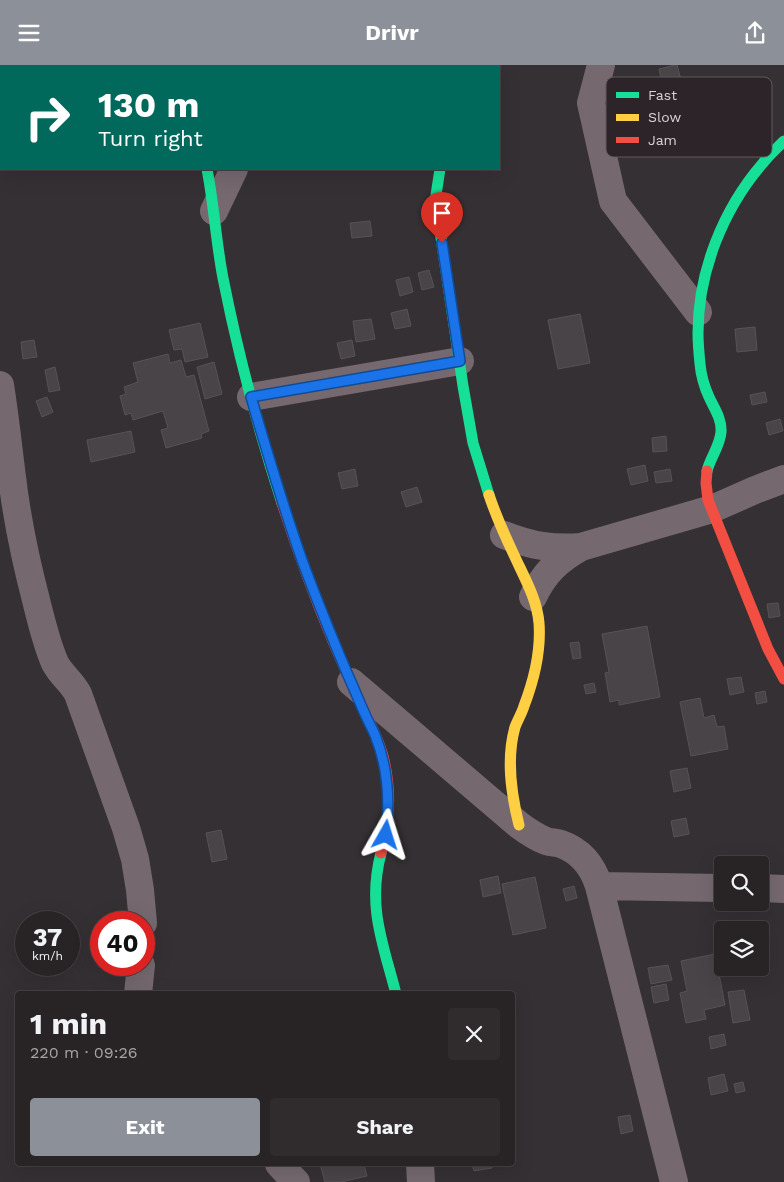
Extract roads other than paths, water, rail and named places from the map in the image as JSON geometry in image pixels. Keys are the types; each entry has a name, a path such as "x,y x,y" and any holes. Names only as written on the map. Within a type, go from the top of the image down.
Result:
{"street":[{"path":"601,65 591,103 613,201 698,312"},
{"path":"772,154 784,141"},
{"path":"769,157 748,181 720,231 710,258 698,312 698,343 705,385 721,425 718,446 708,467 706,480 708,500 768,649 784,679"},
{"path":"207,170 218,248 234,327 251,397 276,483 302,559 332,637 375,734 387,776 388,817 386,835 376,878 375,902 379,931 395,991"},
{"path":"214,211 234,170"},
{"path":"440,170 436,195 464,397 480,468 491,502 533,597 538,622 536,662 530,689 515,726 511,748 512,794 519,825"},
{"path":"251,397 460,361"},
{"path":"0,385 21,535 40,616 55,664 78,694 126,829 136,867 142,911"},
{"path":"504,535 522,542 541,546 581,547 712,509 784,479"},
{"path":"533,597 538,585 546,574 555,565 581,547"},
{"path":"351,682 519,825 546,841 559,843 571,848 590,865 599,886 674,1182"},
{"path":"599,886 714,888"},
{"path":"769,888 784,889"},
{"path":"138,991 140,976"},
{"path":"281,1166 296,1182"},
{"path":"420,1166 422,1182"}]}
